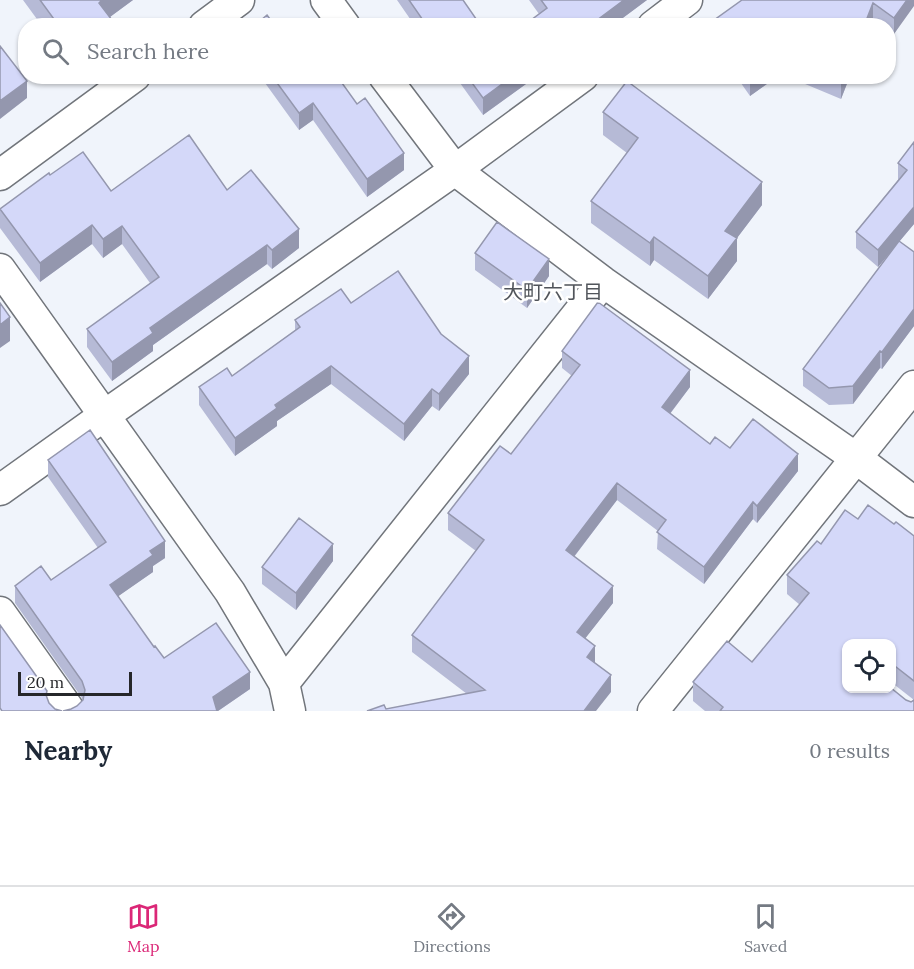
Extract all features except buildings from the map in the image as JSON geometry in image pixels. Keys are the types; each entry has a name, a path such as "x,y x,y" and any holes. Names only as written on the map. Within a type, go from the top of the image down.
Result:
{"street":[{"path":"215,18 239,0"},
{"path":"326,0 339,18"},
{"path":"663,18 687,0"},
{"path":"0,175 124,84"},
{"path":"390,84 455,170 603,282 856,458 914,502"},
{"path":"0,490 455,170 572,84"},
{"path":"0,269 230,592 287,697 603,282"},
{"path":"653,711 914,386"},
{"path":"0,612 68,708 63,711"}],"district":[{"name":"大町六丁目","path":"553,291"}]}
